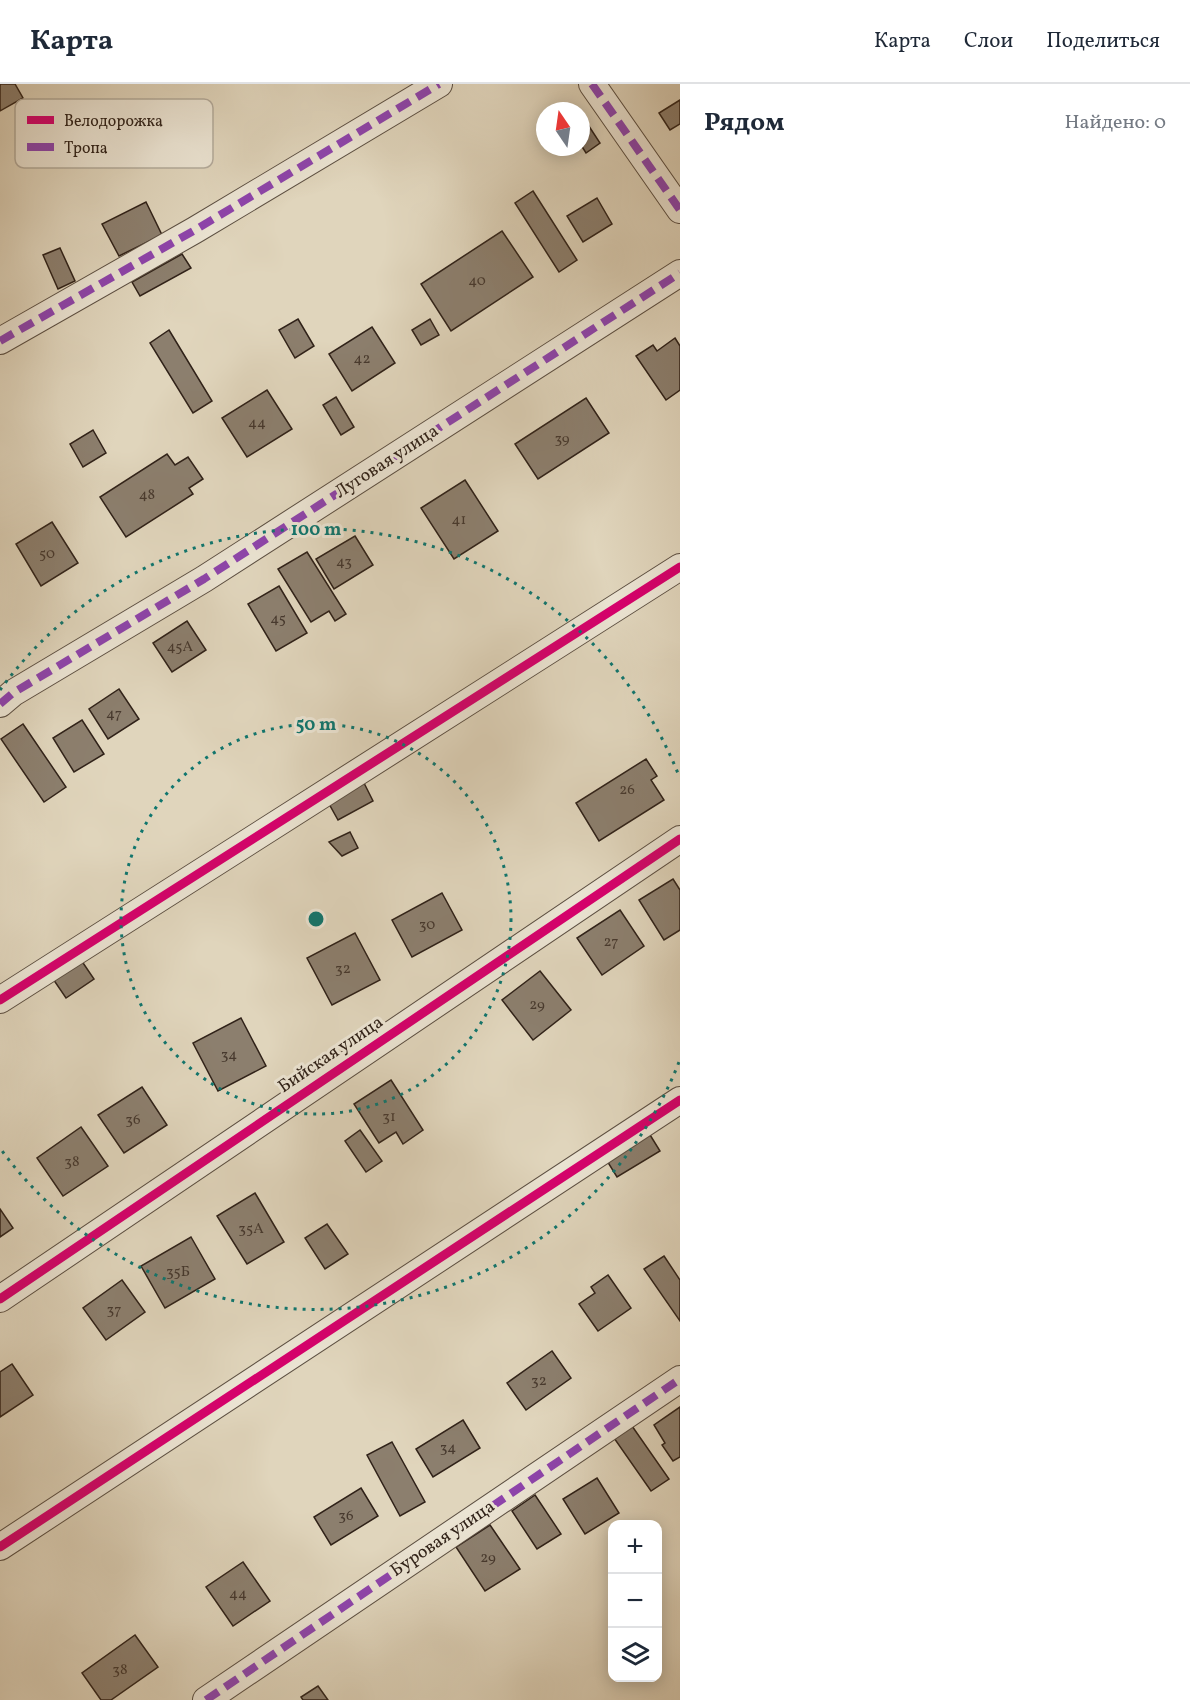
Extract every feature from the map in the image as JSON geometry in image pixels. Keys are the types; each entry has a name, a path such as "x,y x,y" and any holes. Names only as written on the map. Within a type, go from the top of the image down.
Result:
{"street":[{"path":"0,341 195,230 439,84"},
{"path":"592,84 680,210"},
{"name":"Луговая улица","path":"0,704 13,693 204,579 680,273"},
{"path":"0,1000 680,567"},
{"name":"Бийская улица","path":"0,1299 680,839"},
{"path":"0,1547 680,1100"},
{"name":"Буровая улица","path":"206,1700 680,1379"}],"building":[{"path":"0,84 15,84 23,98 15,99 15,103 0,111"},
{"path":"680,100 680,124 670,130 659,113"},
{"path":"590,128 600,143 590,150"},
{"path":"533,191 577,260 559,272 515,203"},
{"path":"597,198 612,224 583,242 567,216"},
{"path":"146,202 162,235 119,256 102,224"},
{"path":"502,231 533,277 451,331 421,284"},
{"path":"60,248 75,281 58,289 43,255"},
{"path":"182,254 191,268 140,296 132,282"},
{"path":"298,319 314,346 295,358 279,330"},
{"path":"430,319 439,335 421,345 412,330"},
{"path":"372,327 395,363 352,391 329,354"},
{"path":"169,330 212,401 193,413 150,343"},
{"path":"675,338 680,346 680,390 666,400 636,356 653,345 657,351"},
{"path":"267,390 292,429 247,457 222,418"},
{"path":"336,397 354,427 341,435 323,405"},
{"path":"586,398 609,433 538,479 515,444"},
{"path":"93,430 106,453 83,467 70,444"},
{"path":"167,454 175,465 188,457 203,479 189,488 193,494 126,537 100,497"},
{"path":"465,480 498,531 454,559 421,508"},
{"path":"52,522 78,563 41,586 16,544"},
{"path":"355,536 373,565 334,589 316,559"},
{"path":"307,552 346,614 335,621 329,611 311,622 278,569"},
{"path":"279,586 307,633 276,651 248,604"},
{"path":"187,621 206,650 172,672 153,643"},
{"path":"119,689 139,719 108,739 89,709"},
{"path":"82,720 104,754 74,772 53,738"},
{"path":"23,724 66,787 44,802 1,739"},
{"path":"646,759 657,776 651,780 664,800 599,841 576,803"},
{"path":"364,783 373,801 338,820 328,802"},
{"path":"350,832 358,848 342,856 329,842"},
{"path":"673,879 680,890 680,930 664,940 639,900"},
{"path":"442,893 462,930 412,957 392,920"},
{"path":"620,910 644,946 602,975 577,938"},
{"path":"355,933 380,980 332,1005 307,958"},
{"path":"79,957 94,979 66,998 51,976"},
{"path":"540,971 571,1010 533,1040 502,1000"},
{"path":"241,1018 266,1066 218,1091 193,1043"},
{"path":"391,1080 423,1130 403,1144 396,1132 379,1143 354,1104"},
{"path":"142,1087 167,1125 124,1153 98,1115"},
{"path":"81,1127 108,1166 63,1196 37,1158"},
{"path":"360,1130 382,1161 366,1172 345,1141"},
{"path":"647,1130 660,1151 617,1177 604,1156"},
{"path":"255,1193 284,1242 247,1264 217,1216"},
{"path":"0,1209 13,1228 0,1237"},
{"path":"327,1224 348,1254 325,1269 305,1238"},
{"path":"191,1237 215,1279 165,1308 141,1266"},
{"path":"664,1256 680,1280 680,1321 644,1269"},
{"path":"608,1275 631,1308 598,1331 579,1304 595,1293 591,1287"},
{"path":"122,1280 145,1312 106,1340 83,1308"},
{"path":"552,1351 571,1378 526,1410 507,1383"},
{"path":"12,1364 33,1395 0,1417 0,1372"},
{"path":"680,1407 680,1457 673,1461 662,1445 665,1443 654,1425"},
{"path":"463,1420 480,1448 433,1477 416,1449"},
{"path":"632,1426 669,1479 651,1491 614,1438"},
{"path":"392,1442 425,1502 400,1516 367,1455"},
{"path":"597,1478 619,1513 585,1534 563,1499"},
{"path":"361,1488 378,1516 331,1545 314,1517"},
{"path":"535,1495 561,1534 537,1549 512,1511"},
{"path":"490,1525 520,1569 485,1591 456,1547"},
{"path":"243,1562 270,1601 233,1626 206,1587"},
{"path":"135,1635 158,1667 111,1700 101,1700 82,1673"},
{"path":"318,1686 328,1700 303,1700 301,1697"}],"marked path":[{"path":"0,341 195,230 439,84"},
{"path":"592,84 680,210"},
{"path":"0,704 13,693 204,579 680,273"},
{"path":"206,1700 680,1379"}],"cycle path":[{"path":"0,1000 680,567"},
{"path":"0,1299 680,839"},
{"path":"0,1547 680,1100"}]}
